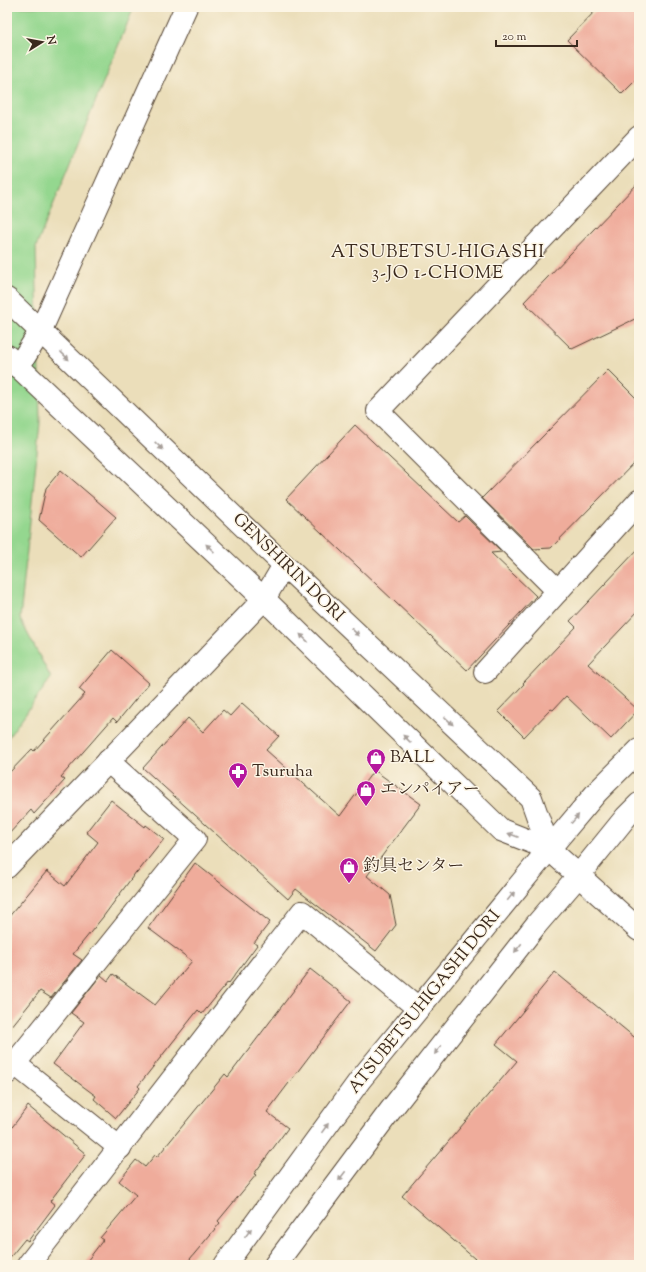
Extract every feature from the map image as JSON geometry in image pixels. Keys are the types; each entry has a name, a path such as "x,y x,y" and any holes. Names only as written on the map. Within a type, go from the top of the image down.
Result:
{"street":[{"path":"13,361 40,332 186,7"},
{"path":"558,592 378,411 639,137"},
{"name":"GENSHIRIN DORI","path":"7,299 284,565 531,798 550,849"},
{"name":"GENSHIRIN DORI","path":"13,361 264,599 501,830 550,849 639,930"},
{"path":"485,672 639,500"},
{"path":"7,867 264,599 284,565"},
{"name":"ATSUBETSUHIGASHI DORI","path":"225,1265 360,1080 598,792 639,750"},
{"path":"108,761 195,839 11,1069 120,1148"},
{"path":"275,1265 390,1111 536,925 626,817 639,804"},
{"path":"28,1265 302,912 418,1008"}],"green space":[{"path":"7,7 134,7 36,247 40,423 20,619 51,678 7,739"}],"building":[{"path":"599,7 639,7 639,77 622,94 567,40"},
{"path":"639,182 639,317 572,349 524,302"},
{"path":"608,370 639,401 639,458 551,548 534,549 482,498"},
{"path":"355,425 458,522 465,516 502,552 491,553 536,596 467,670 286,499"},
{"path":"61,470 116,517 81,557 39,520 46,488"},
{"path":"639,548 639,610 588,664 638,710 611,739 566,696 524,737 498,711 576,627 570,621"},
{"path":"112,650 149,683 117,722 113,718 61,777 65,780 34,814 31,810 7,836 7,775 32,749 34,751 85,694 79,689"},
{"path":"242,703 279,736 266,750 340,816 374,770 421,804 367,876 390,895 396,925 376,951 296,889 288,899 143,768 188,718 203,732 223,710 230,716"},
{"path":"111,800 145,827 146,825 164,839 137,873 136,872 103,917 73,954 82,960 51,998 40,991 7,1032 7,919 47,871 65,886 98,842 86,832"},
{"path":"195,863 270,922 254,943 257,945 229,983 228,982 202,1014 198,1010 138,1086 140,1088 116,1118 94,1099 96,1096 53,1064 84,1022 71,1013 101,975 108,981 113,974 155,1005 192,961 148,928"},
{"path":"310,969 351,1001 267,1112 288,1128 254,1174 256,1175 218,1221 220,1223 185,1265 84,1265 103,1240 100,1238 136,1195 119,1181 136,1160 145,1167 155,1155 157,1157 225,1074 228,1077"},
{"path":"555,972 639,1041 639,1265 482,1265 402,1196 517,1061 496,1044"},
{"path":"28,1106 86,1154 50,1201 55,1205 28,1241 25,1239 7,1261 7,1134"}],"place":[{"name":"BALL","path":"376,775"},
{"name":"Tsuruha","path":"238,789"},
{"name":"エンパイアー","path":"366,807"},
{"name":"釣具センター","path":"349,884"}],"district":[{"name":"ATSUBETSU-HIGASHI 3-JO 1-CHOME","path":"438,263"}]}
